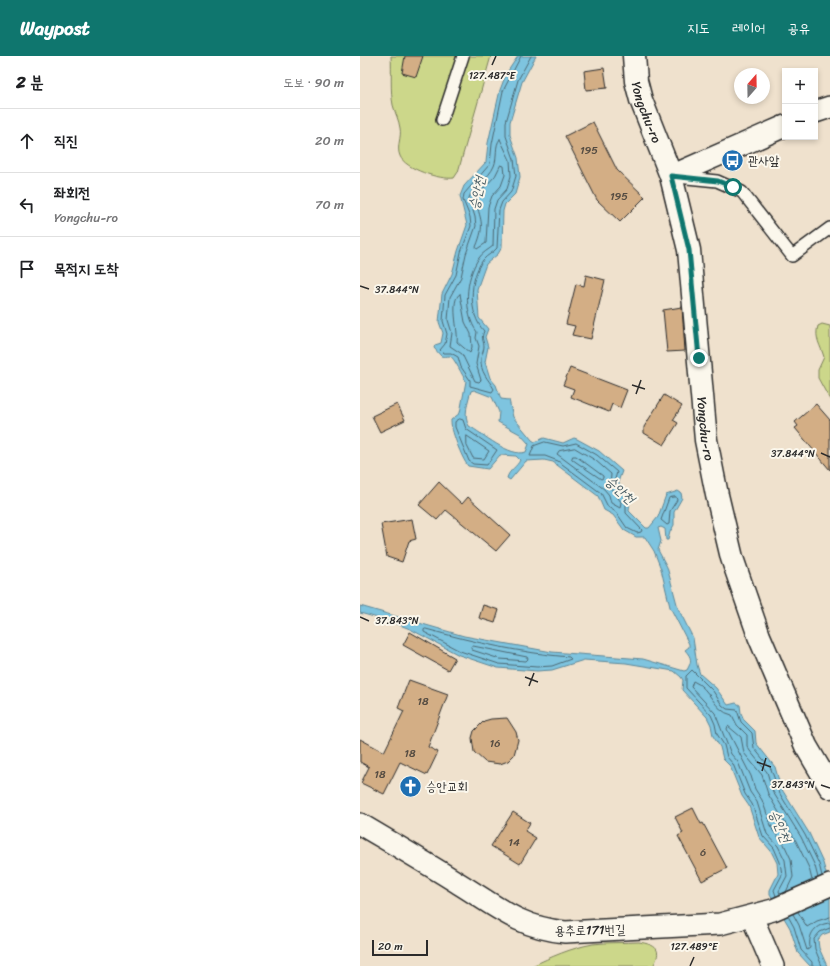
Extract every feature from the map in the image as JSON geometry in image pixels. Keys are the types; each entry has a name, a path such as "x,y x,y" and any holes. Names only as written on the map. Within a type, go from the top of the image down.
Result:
{"street":[{"name":"Yongchu-ro","path":"634,56 636,81 641,100 671,176 689,250 706,440 732,558 759,636 806,746 830,788"},
{"path":"818,111 830,107"},
{"path":"671,176 782,127"},
{"name":"용추로171번길","path":"360,824 458,883 500,911 524,924 548,930 565,932 720,924 752,917 773,910 830,885"},
{"path":"752,917 773,966"}],"lane":[{"path":"442,120 463,56"},
{"path":"671,176 718,181 742,192 792,256 830,228"}],"green space":[{"path":"391,56 491,56 458,172 454,178 440,177 424,173 403,161 400,156 400,128 392,99"},
{"path":"822,324 830,326 830,400 818,378 818,370 824,357 817,338 817,330 818,326"},
{"path":"639,942 654,946 656,949 657,956 653,966 532,966 561,953 593,944"}],"water":[{"name":"승안천","path":"518,56 536,56 522,82 510,122 510,135 518,158 520,177 515,194 505,204 503,211 502,247 498,254 486,264 477,289 479,318 488,329 485,337 488,347 485,362 490,378 496,385 501,399 509,400 513,417 532,440 535,442 544,438 563,443 574,438 577,439 599,451 622,471 618,482 630,499 629,511 646,528 649,528 658,517 666,495 678,491 681,493 682,498 674,512 674,525 668,540 666,540 665,529 661,527 658,528 661,541 658,550 667,567 678,608 693,638 697,665 700,674 716,688 728,705 736,703 740,705 744,720 755,731 756,743 775,767 781,788 809,833 823,863 830,887 830,932 822,935 818,940 819,948 827,966 810,966 798,953 790,928 770,894 770,890 778,874 777,863 771,851 759,837 749,806 742,796 730,766 723,759 720,747 713,736 711,725 707,717 682,690 683,680 674,671 626,663 584,660 552,670 537,671 498,668 459,655 410,629 360,613 360,606 464,636 552,652 643,659 684,671 687,670 690,664 690,657 685,650 689,647 689,644 670,607 661,569 654,551 645,537 636,537 624,530 613,515 604,510 598,496 553,462 544,460 526,461 510,480 507,478 508,475 520,460 516,456 500,455 488,469 468,466 454,436 451,420 460,413 466,381 452,357 441,356 434,348 435,345 441,343 443,333 439,322 442,294 452,274 467,225 460,196 464,186 486,162 488,143 500,90 506,74","holes":["474,390 492,397 499,412 498,422 520,434 529,444 526,452 519,453 504,448 469,426 466,413 471,391"]}],"building":[{"path":"405,56 423,56 416,77 402,73"},
{"path":"604,68 607,88 586,90 584,71"},
{"path":"593,122 617,170 645,197 620,222 597,200 565,136"},
{"path":"586,275 605,280 591,339 572,335 575,326 566,324 576,284 584,286"},
{"path":"682,307 685,351 667,352 663,310"},
{"path":"570,368 627,390 620,408 612,404 609,412 571,397 574,389 563,385"},
{"path":"664,395 682,406 673,420 678,423 664,445 644,433 644,427"},
{"path":"397,404 405,420 380,432 372,416"},
{"path":"816,404 830,420 830,470 795,428 798,426 795,422"},
{"path":"439,482 462,504 468,497 510,535 496,551 446,510 437,520 419,505"},
{"path":"412,519 416,539 409,541 402,562 387,557 381,524"},
{"path":"483,605 499,610 495,623 479,618"},
{"path":"410,632 455,658 448,670 403,645"},
{"path":"409,680 448,694 428,747 438,752 427,775 400,762 384,794 361,783 369,767 360,762 360,739 384,752 404,711 398,708"},
{"path":"507,718 516,732 518,740 514,755 508,761 500,764 485,762 474,752 472,738 474,731 484,721"},
{"path":"693,808 701,824 703,823 727,868 702,881 678,836 683,833 675,817"},
{"path":"513,812 530,823 525,831 536,838 520,864 491,846"}],"place":[{"name":"관사앞","path":"732,160"},
{"name":"승안교회","path":"411,786"}],"route":[{"path":"699,358 689,250 671,176 718,181 733,187"}]}
